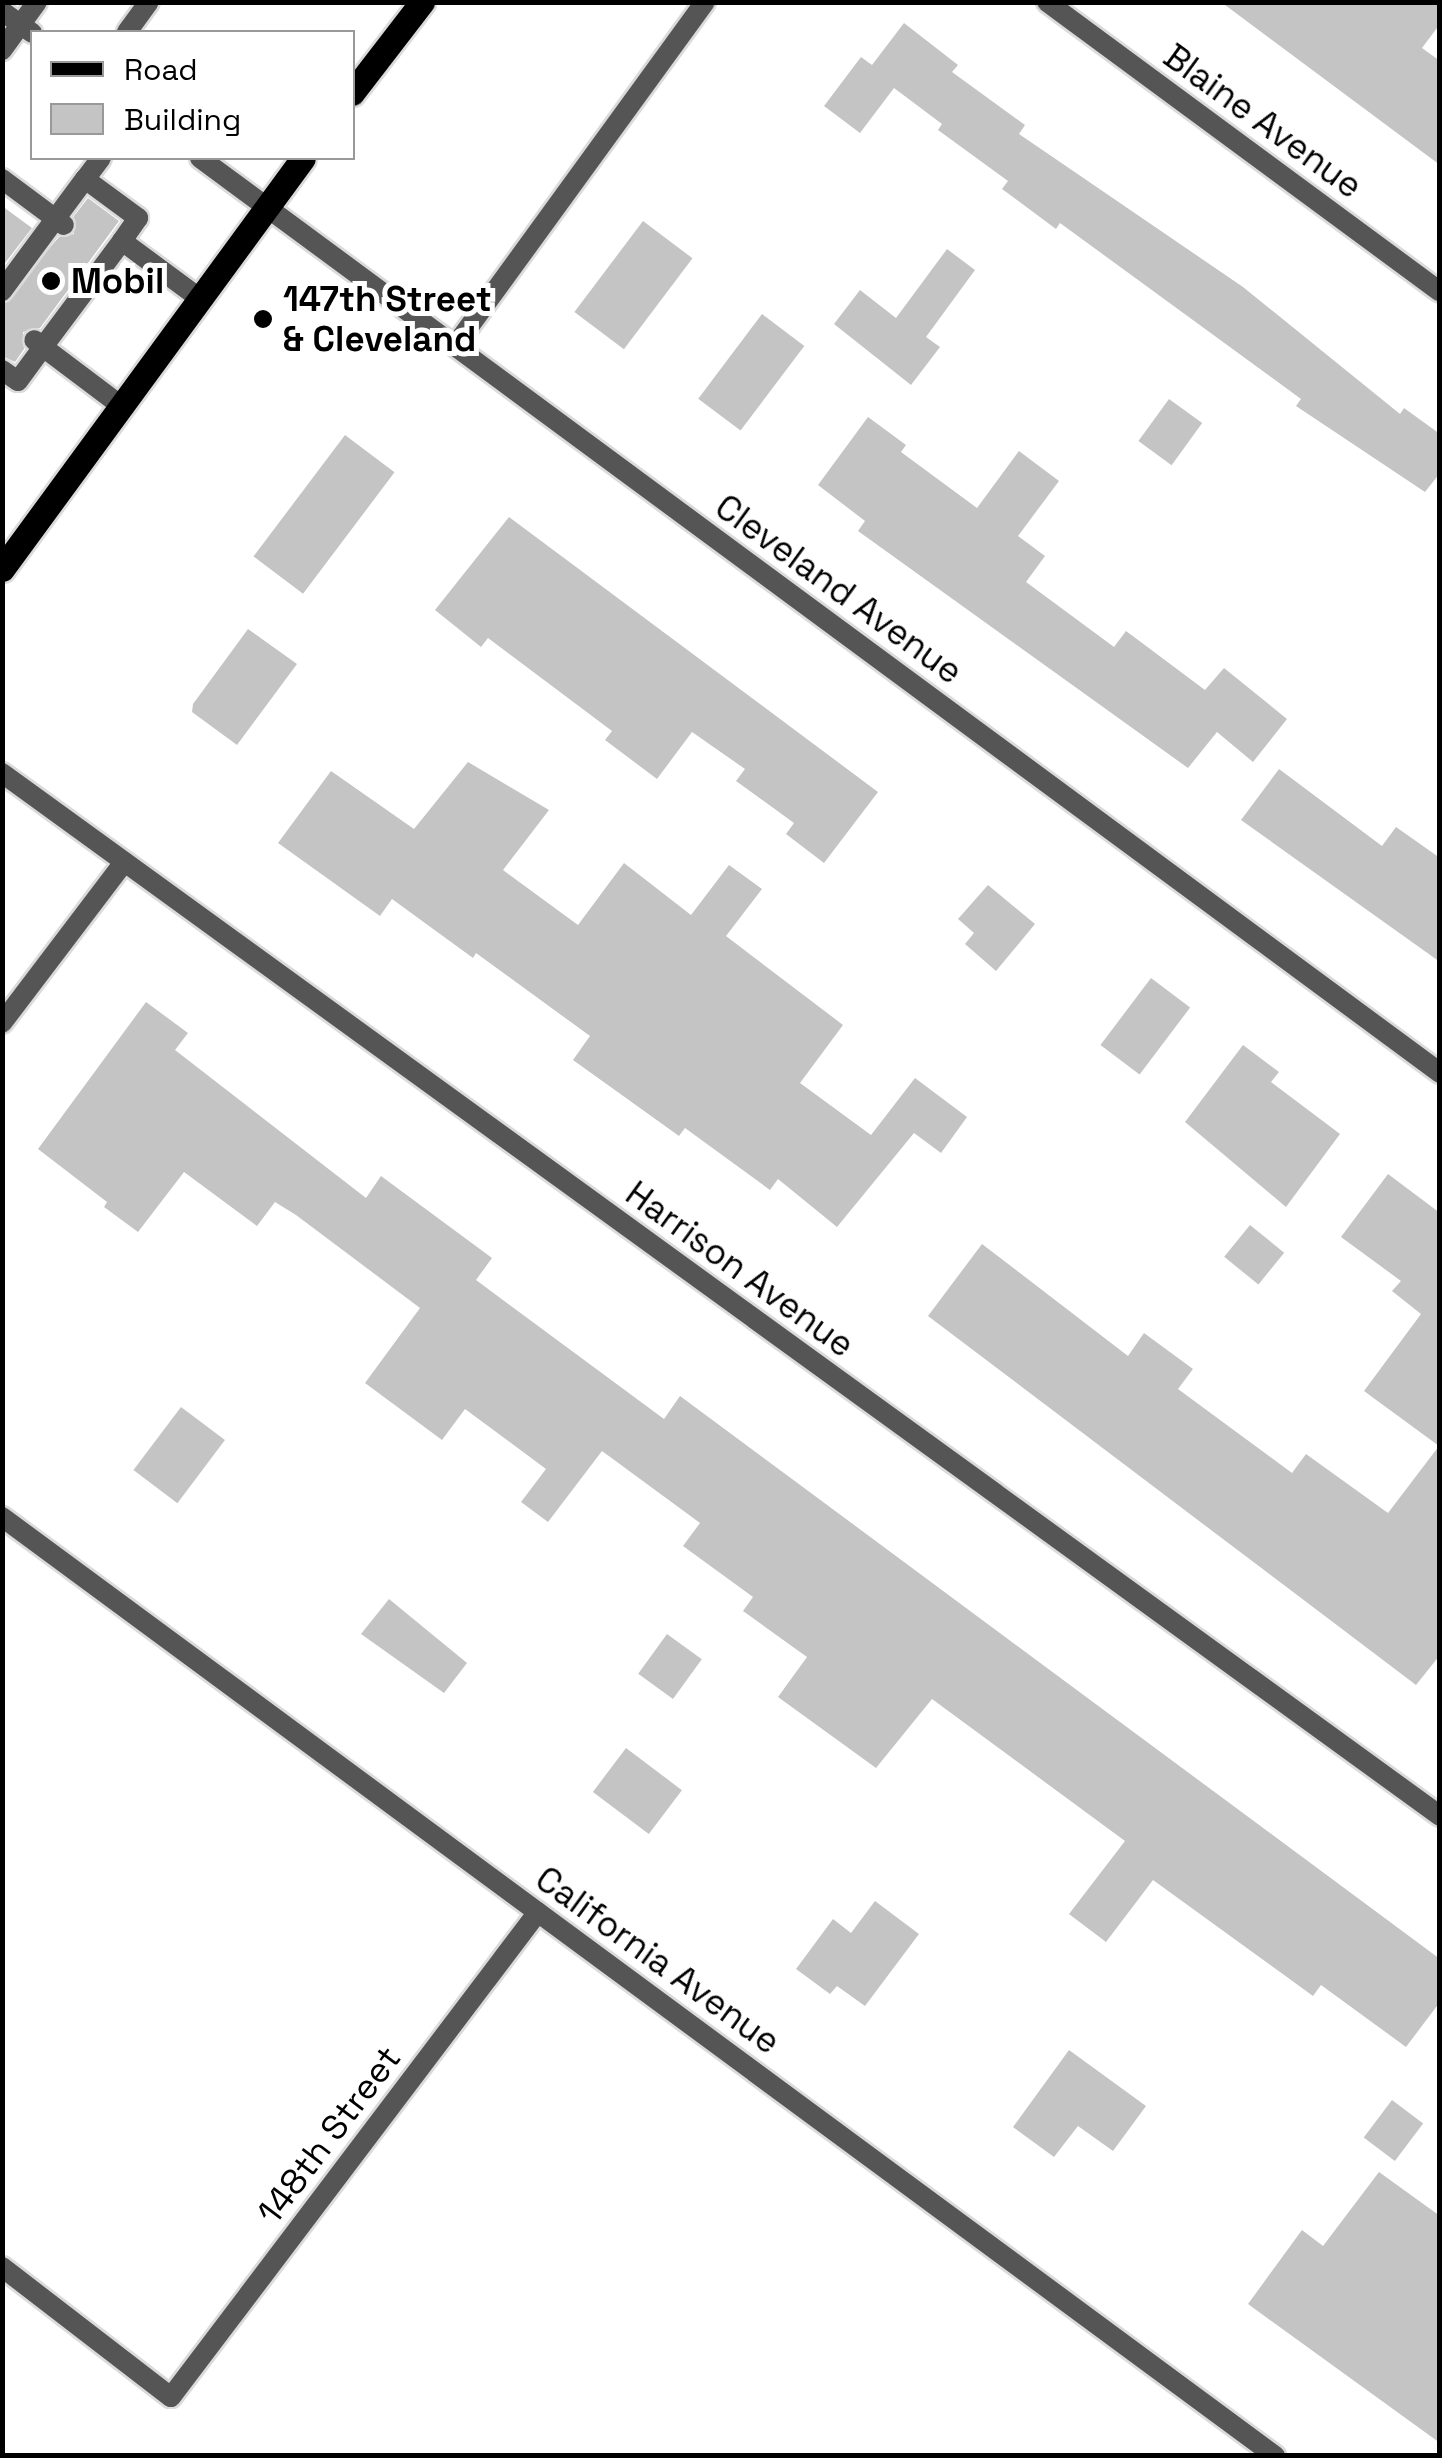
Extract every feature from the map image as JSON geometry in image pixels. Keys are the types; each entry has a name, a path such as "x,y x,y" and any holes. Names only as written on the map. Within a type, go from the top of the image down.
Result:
{"main road":[{"path":"355,89 422,2"},
{"path":"6,557 301,160"}],"street":[{"path":"2,50 27,29 37,2"},
{"path":"128,30 149,2"},
{"path":"455,346 705,2"},
{"name":"Blaine Avenue","path":"1047,2 1440,292"},
{"path":"2,11 27,29"},
{"path":"2,291 60,222 99,160"},
{"name":"Cleveland Avenue","path":"203,160 1440,1073"},
{"path":"2,370 18,381 38,344 138,218 85,178"},
{"path":"2,179 60,222"},
{"path":"110,250 199,298"},
{"path":"38,344 120,406"},
{"name":"Harrison Avenue","path":"2,773 1440,1816"},
{"path":"2,1024 124,862"},
{"name":"California Avenue","path":"2,1517 1275,2456"},
{"name":"148th Street","path":"2,2267 171,2397 538,1912"}],"building":[{"path":"1221,2 1440,2 1440,24 1422,48 1440,61 1440,165"},
{"path":"904,23 958,65 952,72 1025,125 1019,134 1243,287 1400,414 1404,408 1440,434 1440,473 1425,492 1296,406 1301,399 1060,223 1056,229 1002,189 1008,181 938,130 942,124 894,88 860,133 824,106 861,57 872,65"},
{"name":"Mobil","path":"88,198 119,221 40,328 23,332 24,349 15,362 2,356 2,304 59,237 74,234 74,216"},
{"path":"2,206 32,228 2,267"},
{"path":"643,221 693,258 624,349 574,312"},
{"path":"947,249 975,270 926,337 940,347 911,385 834,324 860,290 896,318"},
{"path":"762,314 804,346 741,431 698,399"},
{"path":"1169,399 1202,423 1172,465 1138,441"},
{"path":"868,417 906,445 901,452 977,508 1019,451 1059,481 1018,536 1045,556 1026,582 1114,647 1126,631 1205,690 1224,668 1287,719 1253,762 1217,732 1188,768 858,531 865,521 818,485"},
{"path":"345,435 395,472 303,594 254,556"},
{"path":"509,517 878,792 824,863 786,834 794,823 736,781 745,769 692,732 657,779 605,740 612,731 488,638 481,647 435,610"},
{"path":"248,629 297,664 237,745 192,712 193,704"},
{"path":"468,762 549,810 503,870 578,925 624,863 691,915 729,865 762,889 726,936 843,1025 800,1083 871,1135 915,1078 967,1117 941,1153 914,1133 837,1227 778,1179 770,1190 685,1128 679,1136 573,1060 590,1036 476,953 473,958 392,899 380,916 278,843 331,771 414,829"},
{"path":"1279,769 1382,846 1396,827 1440,858 1440,962 1241,820"},
{"path":"988,885 1035,924 996,971 965,944 974,933 958,919"},
{"path":"1151,978 1190,1007 1140,1075 1100,1045"},
{"path":"146,1002 188,1033 175,1050 366,1198 381,1176 492,1258 476,1280 664,1419 680,1396 1440,1959 1440,2002 1406,2047 1321,1985 1313,1996 1153,1880 1106,1942 1069,1914 1125,1841 932,1699 876,1768 778,1697 807,1657 743,1611 753,1597 683,1546 700,1523 602,1451 548,1522 521,1502 546,1469 465,1409 442,1440 365,1383 420,1308 296,1215 275,1202 257,1226 184,1172 138,1232 104,1207 107,1202 38,1149"},
{"path":"1243,1045 1279,1072 1271,1082 1340,1134 1286,1207 1185,1122"},
{"path":"1388,1174 1440,1213 1440,1655 1416,1685 928,1316 982,1244 1128,1356 1144,1333 1193,1369 1178,1389 1292,1473 1306,1454 1388,1513 1439,1446 1364,1391 1421,1314 1392,1291 1401,1281 1341,1237"},
{"path":"1250,1225 1284,1253 1258,1285 1224,1257"},
{"path":"181,1407 225,1440 177,1503 133,1470"},
{"path":"389,1599 467,1663 444,1693 361,1634"},
{"path":"667,1634 702,1659 673,1699 638,1674"},
{"path":"626,1748 682,1790 649,1834 593,1792"},
{"path":"875,1901 919,1934 865,2006 837,1986 830,1994 796,1969 833,1919 851,1933"},
{"path":"1069,2050 1146,2106 1113,2151 1078,2126 1054,2157 1013,2127"},
{"path":"1392,2100 1423,2123 1395,2161 1364,2138"},
{"path":"1379,2172 1440,2216 1440,2443 1248,2304 1302,2230 1323,2246"}],"place":[{"name":"Mobil","path":"51,281"},
{"name":"147th Street & Cleveland","path":"263,319"}]}
